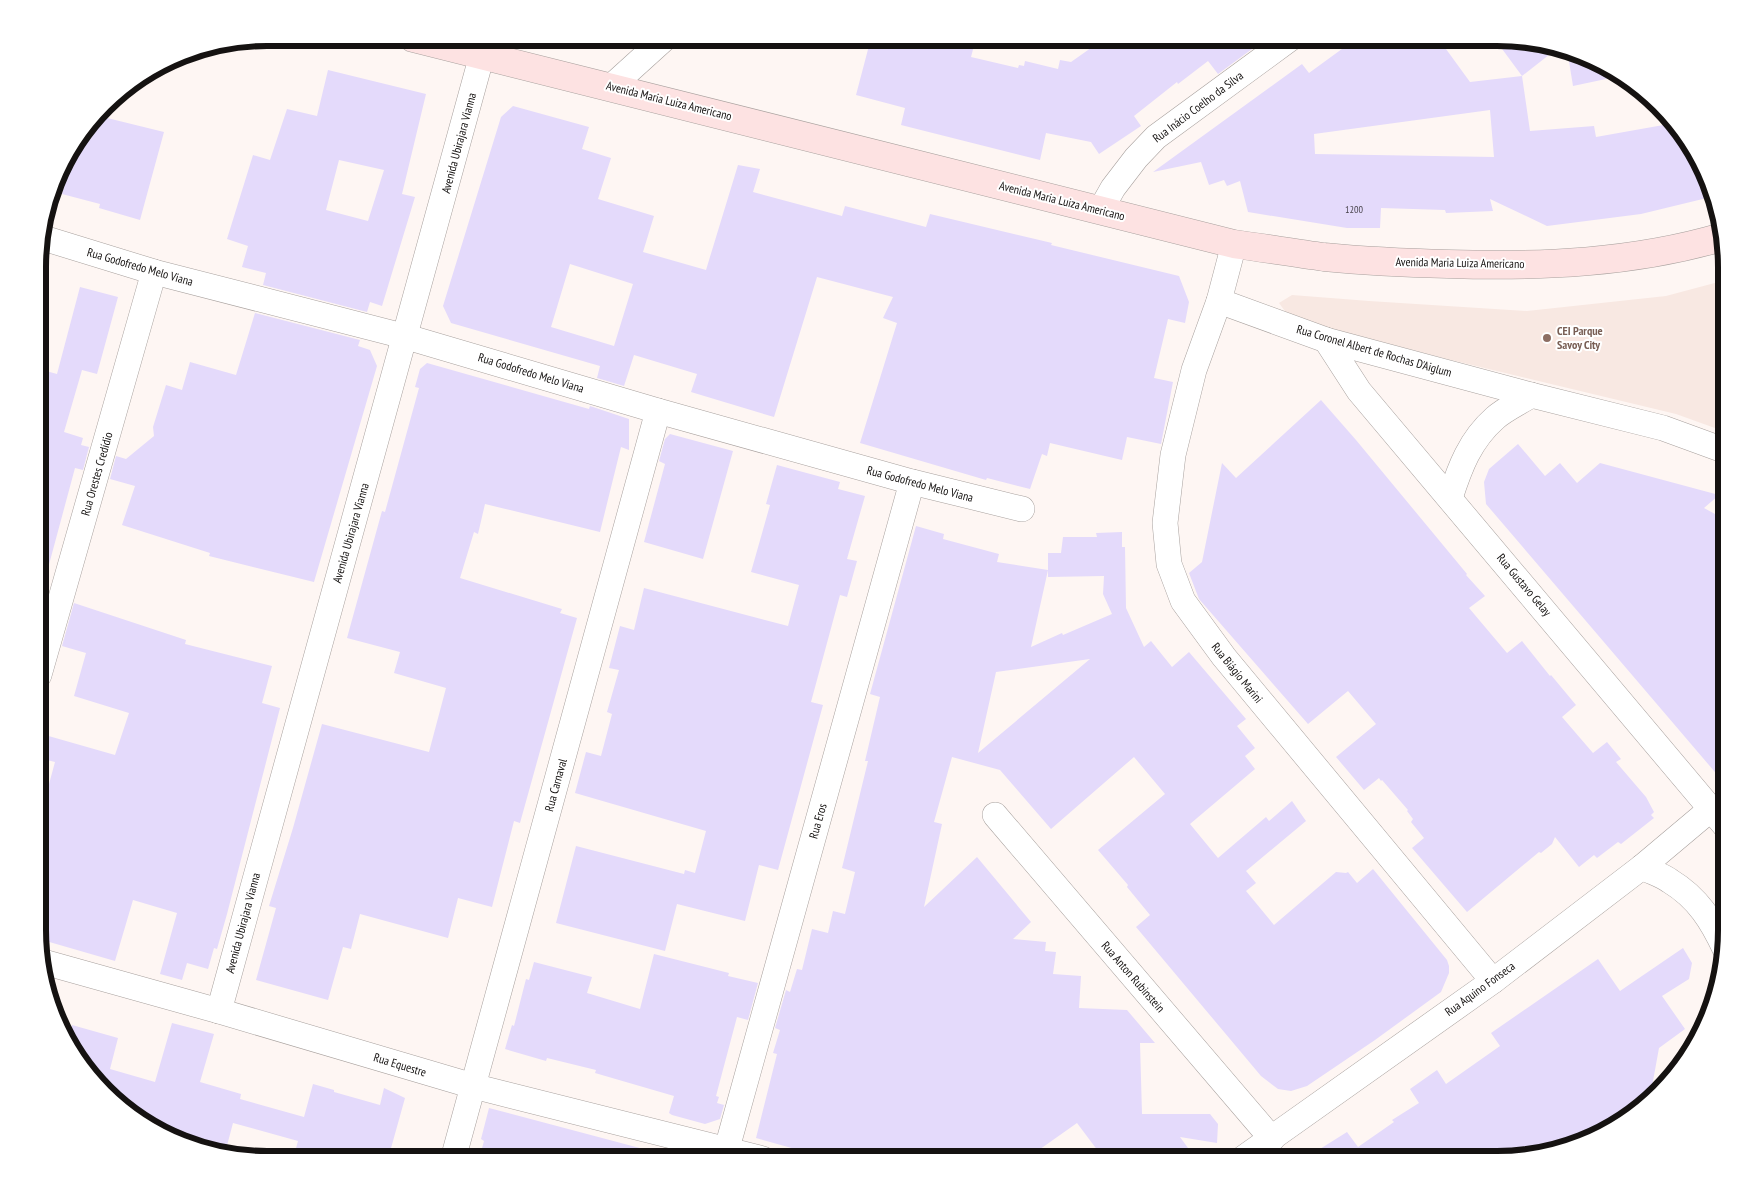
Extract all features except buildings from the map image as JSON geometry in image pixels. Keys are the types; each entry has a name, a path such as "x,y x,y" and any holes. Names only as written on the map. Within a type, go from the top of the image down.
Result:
{"main road":[{"name":"Avenida Maria Luiza Americano","path":"445,46 612,86 1234,244 1325,257 1405,263 1486,265 1604,260 1656,253 1716,238"}],"street":[{"path":"612,86 656,46"},
{"name":"Rua Inácio Coelho da Silva","path":"1100,211 1113,188 1136,158 1156,137 1280,46"},
{"name":"Avenida Ubirajara Vianna","path":"219,1011 319,646 407,336 482,55"},
{"name":"Rua Godofredo Melo Viana","path":"48,239 154,272 407,336 658,411 912,482 1022,509"},
{"path":"1219,301 1234,244"},
{"name":"Rua Orestes Credídio","path":"46,650 154,272"},
{"name":"Rua Coronel Albert de Rochas D'Aiglum","path":"1219,301 1326,340 1531,396 1663,428 1718,448"},
{"name":"Rua Biágio Marini","path":"1219,301 1194,370 1170,474 1165,523 1170,564 1183,601 1224,657 1493,981"},
{"name":"Rua Gustavo Gelay","path":"1326,340 1359,391 1718,817"},
{"path":"1450,498 1460,466 1476,438 1496,418 1531,396"},
{"name":"Rua Carnaval","path":"455,1151 658,411"},
{"name":"Rua Eros","path":"726,1151 912,482"},
{"name":"Rua Anton Rubinstein","path":"994,815 1272,1139"},
{"name":"Rua Aquino Fonseca","path":"1254,1151 1493,981 1642,867 1718,819"},
{"path":"1642,867 1670,880 1694,900 1713,923 1718,933"},
{"name":"Rua Equestre","path":"49,963 219,1011 473,1086 714,1151"}],"shaded area":[{"name":"CEI Parque Savoy City","path":"1718,282 1718,429 1676,414 1447,359 1290,318 1279,303 1292,295 1527,311 1666,296"}],"place":[{"name":"CEI Parque Savoy City","path":"1547,338"}]}
